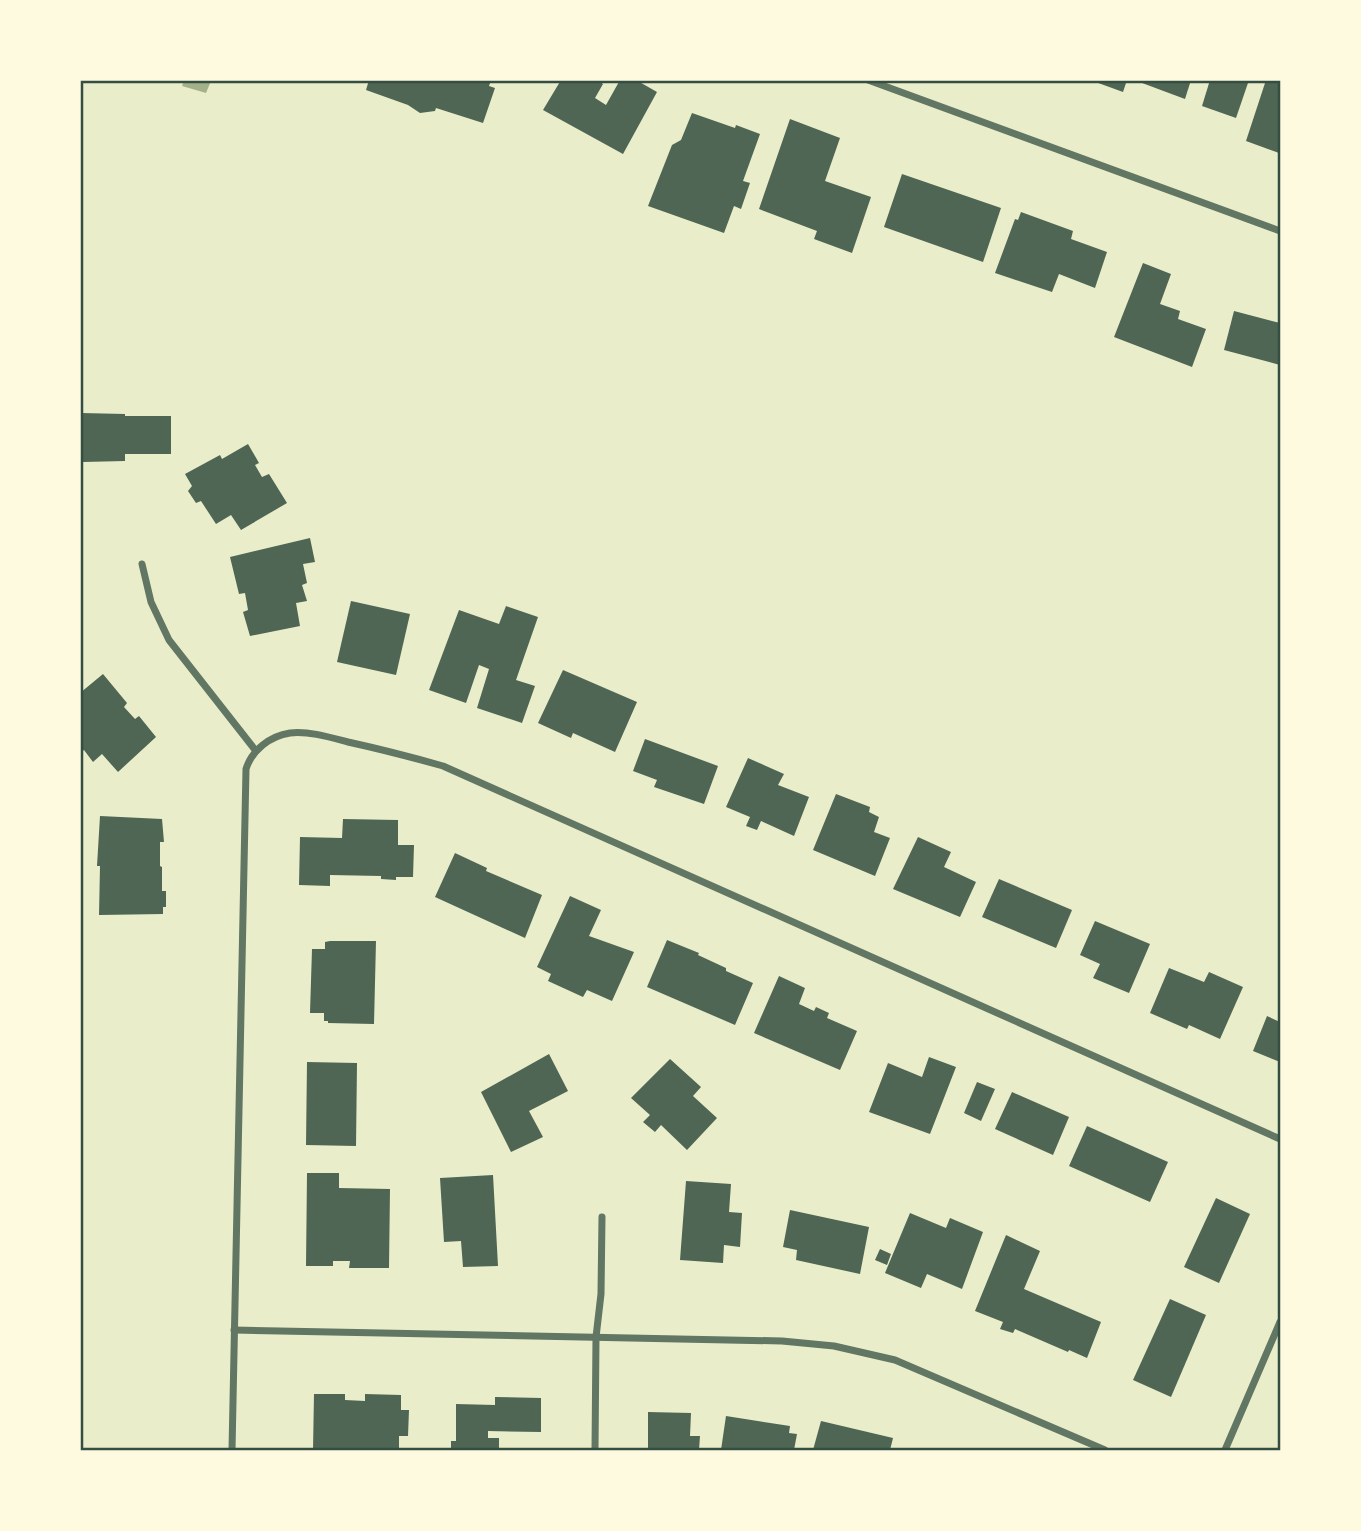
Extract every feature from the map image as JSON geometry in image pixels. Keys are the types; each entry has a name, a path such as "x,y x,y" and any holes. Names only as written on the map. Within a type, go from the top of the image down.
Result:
{"street":[{"path":"868,80 1280,231"},
{"path":"142,564 151,601 169,639 256,751"},
{"path":"232,1451 245,790 249,761 256,751 269,740 289,733 313,734 443,766 1280,1139"},
{"path":"595,1451 596,1337 601,1294 602,1217"},
{"path":"1225,1451 1280,1322"},
{"path":"234,1330 782,1341 834,1346 895,1360 1105,1451"}],"shaded area":[{"path":"184,80 211,81 206,93 182,86"}],"building":[{"path":"369,80 491,80 489,86 495,88 483,123 436,108 435,111 420,113 408,105 366,90"},
{"path":"561,80 598,80 603,84 595,98 606,105 620,80 636,80 657,92 623,154 543,110"},
{"path":"1090,80 1127,80 1123,92"},
{"path":"1134,80 1191,80 1185,99"},
{"path":"1210,80 1249,80 1236,118 1202,106"},
{"path":"1266,80 1280,80 1279,153 1246,141"},
{"path":"692,113 760,134 743,181 750,183 741,209 734,206 724,233 648,206 672,145 681,140"},
{"path":"790,119 840,138 825,181 871,197 852,253 814,239 817,231 759,209"},
{"path":"902,174 1001,208 983,262 884,227"},
{"path":"1021,212 1073,231 1071,239 1107,252 1095,288 1059,274 1052,292 995,273 1015,219 1018,220"},
{"path":"1143,263 1171,274 1160,304 1180,311 1178,319 1206,329 1192,367 1114,337"},
{"path":"1234,311 1280,323 1280,365 1224,350"},
{"path":"81,413 171,416 171,454 125,454 125,461 83,462"},
{"path":"248,444 259,463 255,465 262,477 269,474 287,503 241,530 231,515 216,524 201,501 196,503 188,491 192,486 185,474 220,455 222,459"},
{"path":"310,538 315,562 303,564 307,583 302,585 307,601 296,603 300,626 250,636 243,612 248,610 245,593 239,594 230,557"},
{"path":"351,601 410,614 396,675 337,662"},
{"path":"506,606 538,617 516,680 535,686 522,723 477,708 489,669 479,665 466,703 429,690 459,610 499,624"},
{"path":"563,670 637,702 615,752 573,733 571,738 538,723"},
{"path":"103,674 127,703 124,707 135,719 139,716 156,737 118,772 102,754 93,762 84,750 80,753 80,693"},
{"path":"645,739 718,766 704,804 654,787 657,780 633,771"},
{"path":"748,758 784,774 778,785 809,797 794,836 761,821 757,830 746,826 750,817 726,807"},
{"path":"836,794 870,807 869,812 879,817 874,832 890,838 875,876 813,850"},
{"path":"100,816 162,819 164,842 160,842 160,866 162,891 166,891 163,914 99,915 100,866 97,866"},
{"path":"343,819 398,820 398,845 414,845 413,877 396,877 396,880 381,879 381,876 330,875 330,886 299,885 300,837 342,838"},
{"path":"918,837 951,852 944,867 976,882 960,917 893,889"},
{"path":"455,853 487,868 486,871 542,895 525,938 435,897"},
{"path":"999,879 1072,910 1056,948 982,917"},
{"path":"570,896 601,910 589,936 634,952 612,1001 587,990 583,997 548,981 551,974 537,967"},
{"path":"1095,921 1150,944 1129,993 1093,978 1100,964 1080,955"},
{"path":"667,940 699,953 698,955 726,968 726,971 753,983 735,1025 647,987"},
{"path":"376,941 374,1024 328,1023 324,1021 324,1013 310,1013 312,949 325,949 325,942"},
{"path":"1169,968 1204,982 1209,972 1243,987 1220,1039 1189,1025 1187,1029 1150,1013"},
{"path":"779,976 805,988 799,1004 814,1011 816,1007 829,1013 827,1018 857,1031 840,1070 754,1033"},
{"path":"1267,1016 1280,1022 1280,1062 1253,1051"},
{"path":"549,1054 568,1091 529,1111 543,1137 511,1152 481,1092"},
{"path":"929,1057 956,1067 930,1134 869,1112 888,1063 922,1077"},
{"path":"670,1059 701,1087 693,1096 717,1118 687,1150 661,1125 655,1132 643,1122 650,1115 631,1098"},
{"path":"307,1062 357,1063 356,1146 306,1145"},
{"path":"977,1082 995,1089 981,1121 964,1113"},
{"path":"1012,1092 1069,1117 1053,1155 995,1129"},
{"path":"1087,1126 1168,1162 1150,1202 1069,1166"},
{"path":"307,1173 339,1173 339,1188 390,1189 389,1268 349,1268 350,1261 333,1261 333,1266 306,1266"},
{"path":"493,1175 498,1266 463,1267 461,1241 444,1242 440,1178"},
{"path":"686,1181 731,1184 729,1212 742,1213 740,1247 724,1245 723,1263 680,1260"},
{"path":"1216,1198 1250,1214 1219,1283 1184,1267"},
{"path":"790,1210 869,1227 860,1274 796,1260 797,1250 783,1247"},
{"path":"910,1213 946,1228 950,1218 983,1232 962,1289 927,1274 921,1288 885,1273"},
{"path":"1006,1235 1040,1251 1024,1289 1101,1322 1087,1358 1015,1329 1013,1333 1000,1329 1003,1322 975,1311"},
{"path":"880,1249 891,1254 887,1265 875,1260"},
{"path":"1170,1299 1206,1315 1171,1397 1133,1380"},
{"path":"314,1394 345,1394 345,1400 365,1401 365,1394 401,1395 401,1410 409,1410 408,1436 399,1436 399,1450 313,1450"},
{"path":"495,1397 541,1398 541,1432 488,1431 488,1438 499,1438 499,1450 451,1450 451,1441 456,1441 456,1404 495,1405"},
{"path":"648,1412 691,1413 690,1436 700,1436 699,1450 648,1450"},
{"path":"726,1416 790,1426 789,1433 797,1434 794,1450 721,1450"},
{"path":"821,1421 893,1438 890,1450 813,1450"}]}
